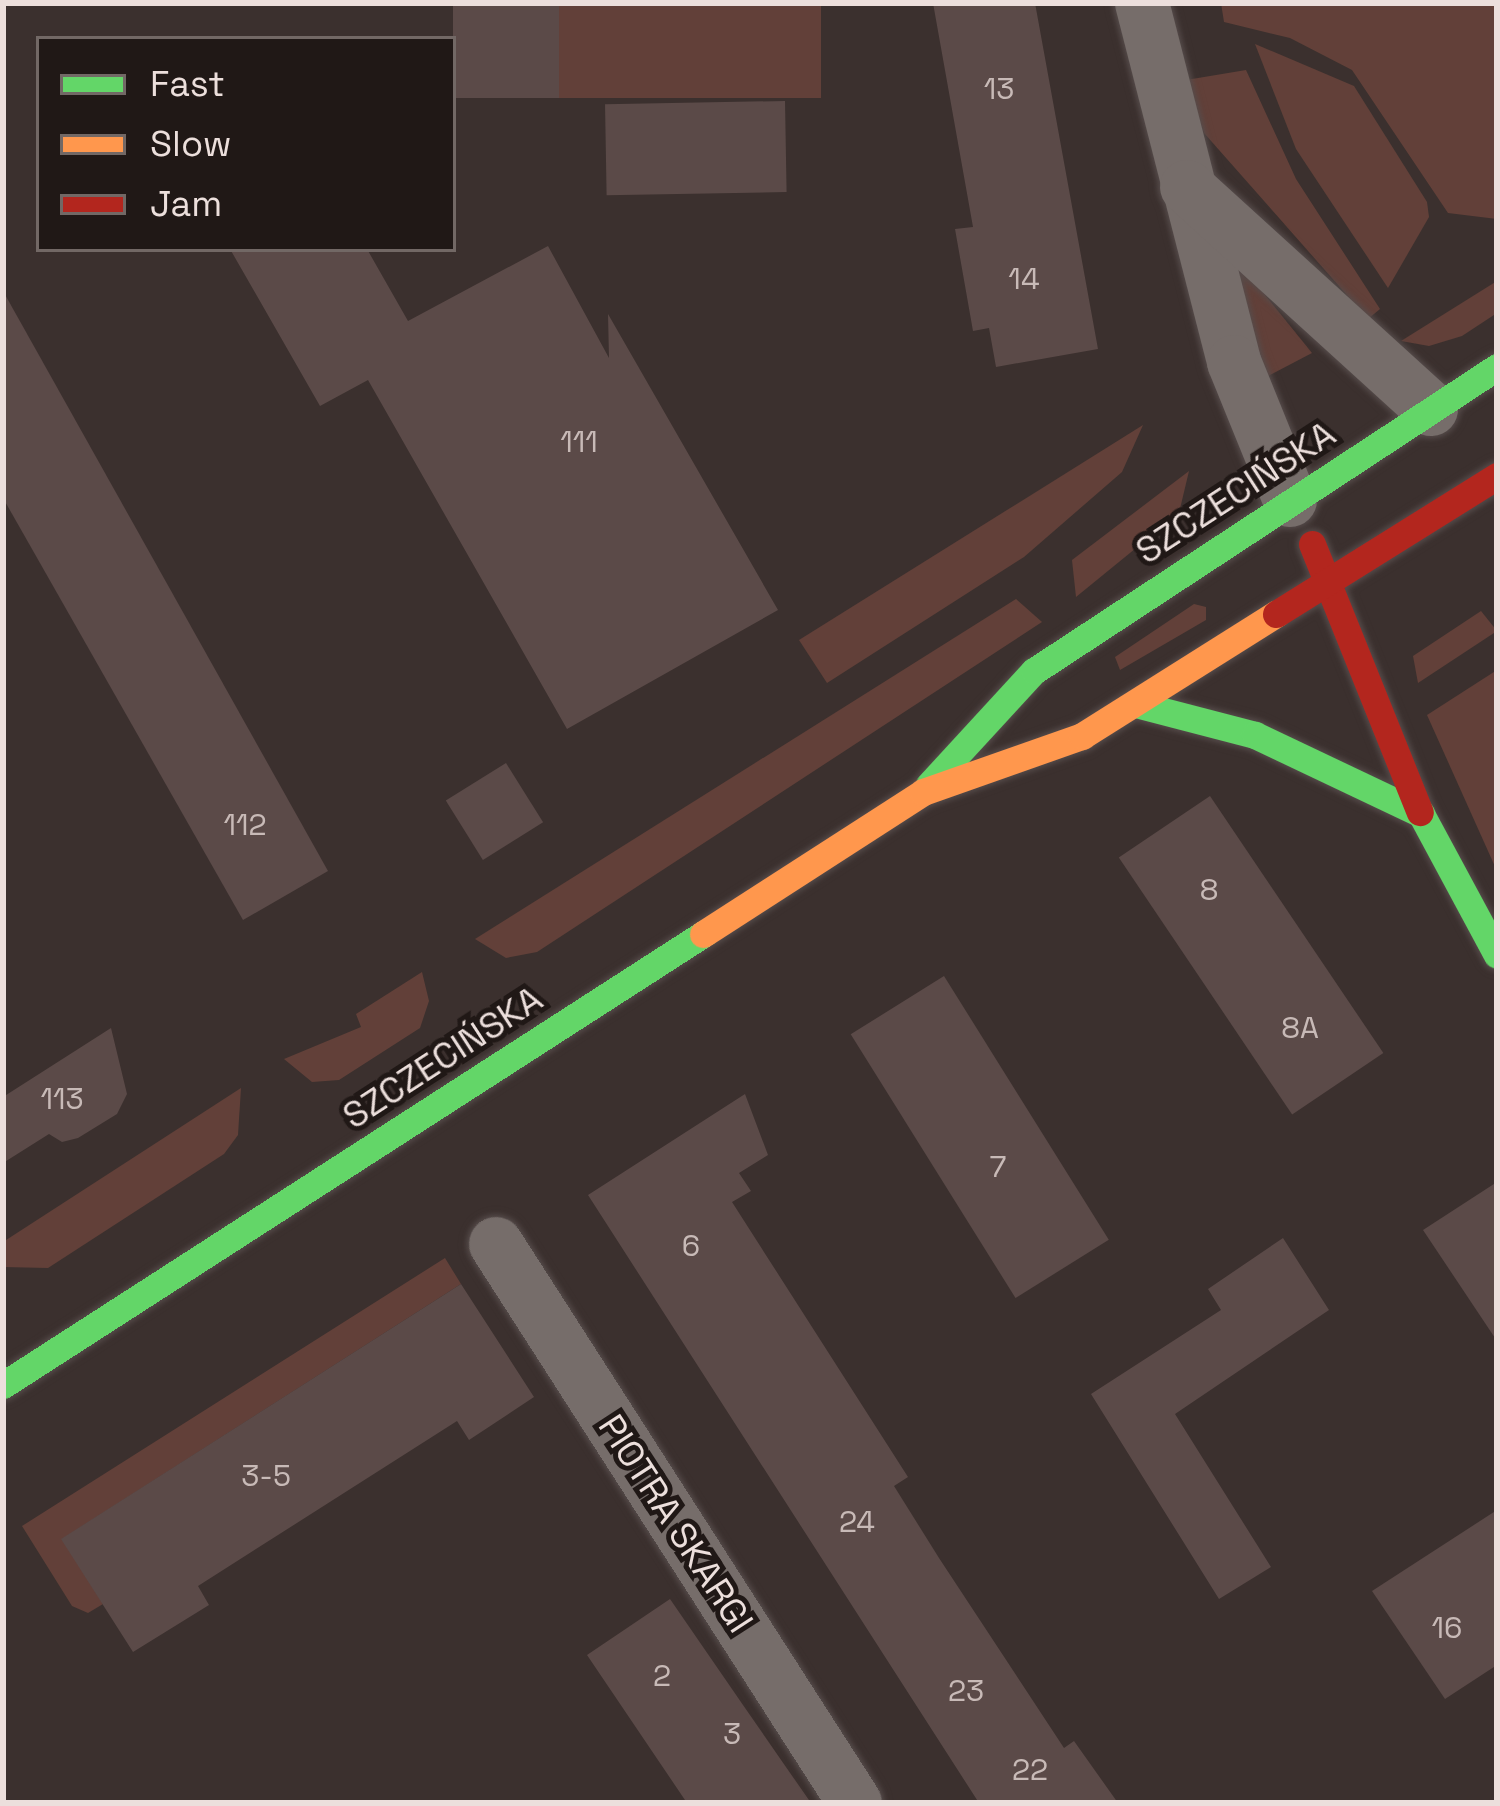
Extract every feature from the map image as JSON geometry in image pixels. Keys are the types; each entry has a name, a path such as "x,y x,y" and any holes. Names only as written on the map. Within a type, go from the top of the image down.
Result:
{"street":[{"path":"1142,3 1185,186 1234,362 1289,500 1332,583 1421,814 1497,955"},
{"path":"1185,186 1468,441"},
{"name":"SZCZECIŃSKA","path":"923,792 1034,671 1289,500 1468,441 1497,367"},
{"name":"SZCZECIŃSKA","path":"3,1385 923,792 1082,736 1497,476"},
{"path":"1136,704 1255,735 1421,814"},
{"name":"PIOTRA SKARGI","path":"496,1244 855,1803"}],"shaded area":[{"path":"559,3 821,3 821,98 559,98"},
{"path":"1221,3 1497,3 1497,219 1448,213 1352,70 1290,38 1224,22"},
{"path":"1255,44 1354,86 1427,202 1429,217 1388,288 1296,149"},
{"path":"1246,70 1296,179 1380,309 1368,319 1204,133 1186,80"},
{"path":"1245,270 1312,353 1268,376 1231,279"},
{"path":"1497,281 1497,313 1462,336 1429,346 1401,341"},
{"path":"1143,425 1122,472 1024,557 827,683 799,640"},
{"path":"1189,471 1179,513 1076,597 1072,560"},
{"path":"1016,599 1042,622 537,952 506,958 475,939"},
{"path":"1194,604 1206,607 1206,620 1120,670 1115,657"},
{"path":"1481,611 1497,631 1418,683 1413,656"},
{"path":"1497,670 1497,871 1427,715"},
{"path":"422,972 429,1001 420,1028 339,1080 312,1082 284,1059 361,1027 356,1014"},
{"path":"241,1088 238,1135 224,1154 48,1268 3,1267 3,1242"},
{"path":"445,1258 461,1284 62,1539 103,1604 88,1613 72,1606 22,1526"}],"building":[{"path":"453,3 559,3 559,98 456,98"},
{"path":"933,3 1035,3 1098,349 996,367 989,328 973,331 955,229 973,227"},
{"path":"785,101 787,192 607,195 605,104"},
{"path":"548,246 609,358 608,314 778,610 567,729 368,380 320,406 232,252 369,252 408,321"},
{"path":"3,291 328,871 243,920 3,498"},
{"path":"506,763 543,822 483,860 446,801"},
{"path":"1210,796 1383,1053 1292,1115 1119,858"},
{"path":"944,976 1109,1240 1016,1298 851,1034"},
{"path":"111,1028 127,1094 117,1114 78,1138 62,1142 49,1134 3,1163 3,1097"},
{"path":"745,1094 768,1155 739,1173 751,1191 732,1202 908,1477 894,1486 939,1558 1064,1748 1074,1741 1118,1803 979,1803 588,1195"},
{"path":"1497,1182 1497,1341 1423,1230"},
{"path":"1283,1238 1329,1310 1175,1414 1271,1567 1219,1599 1091,1394 1221,1310 1208,1289"},
{"path":"461,1284 534,1397 469,1440 457,1421 198,1586 209,1605 133,1652 61,1539"},
{"path":"1497,1510 1497,1665 1445,1699 1372,1591"},
{"path":"670,1599 811,1803 687,1803 587,1655"}],"traffic: fast":[{"path":"929,785 1034,671 1497,367"},
{"path":"1136,704 1255,735 1421,814"},
{"path":"1420,812 1497,955"},
{"path":"3,1385 703,934"}],"traffic: slow":[{"path":"703,934 923,792 1082,736 1276,614"}],"traffic: jam":[{"path":"1276,614 1497,476"},
{"path":"1312,544 1420,812"}]}
